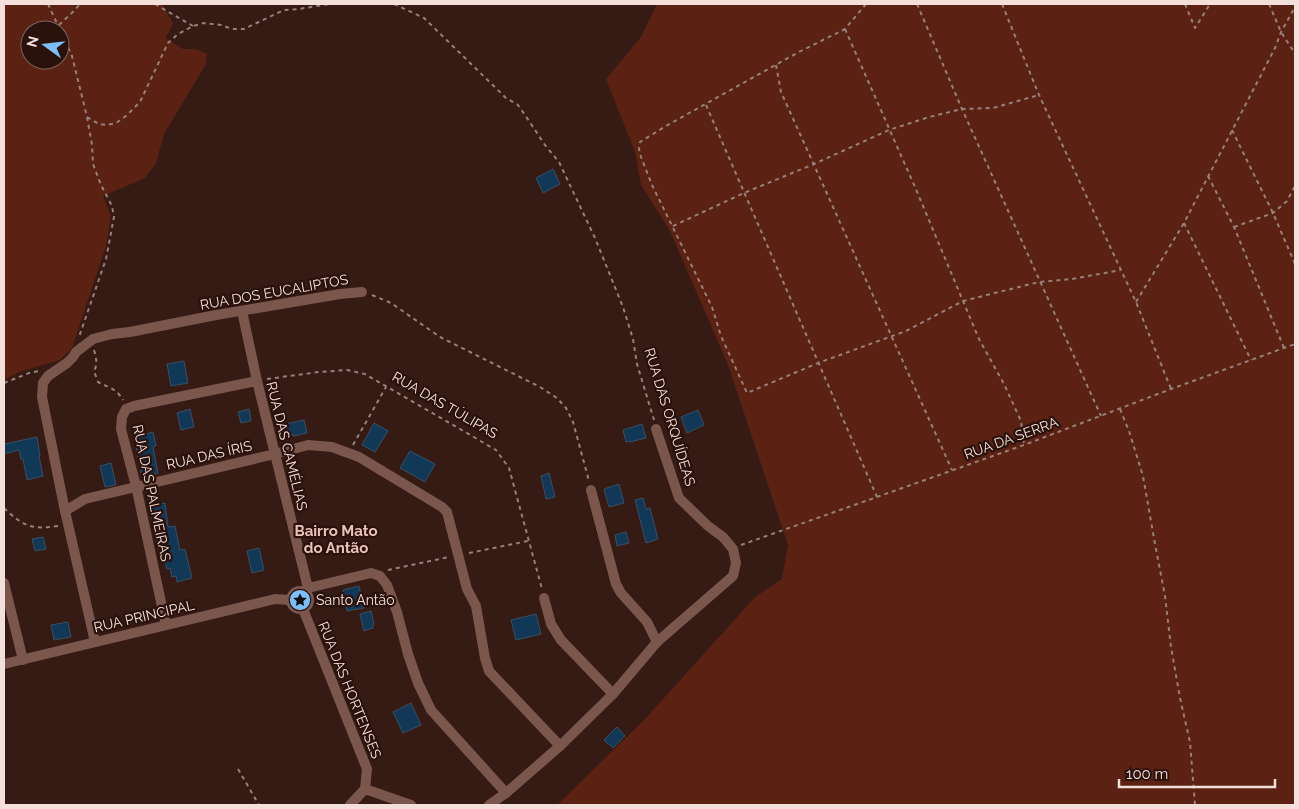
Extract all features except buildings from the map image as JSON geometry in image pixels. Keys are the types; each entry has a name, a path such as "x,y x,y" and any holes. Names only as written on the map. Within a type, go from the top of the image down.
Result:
{"street":[{"name":"RUA DOS EUCALIPTOS","path":"95,642 68,525 42,397 43,383 48,376 58,370 76,352 93,339 242,311 362,292"},
{"name":"RUA DAS CAMÉLIAS","path":"242,311 307,591"},
{"name":"RUA DAS PALMEIRAS","path":"166,625 136,486 120,429 122,417 126,409 134,406 257,381"},
{"name":"RUA DAS ORQUÍDEAS","path":"656,429 679,498 708,526 723,537 734,549 734,552"},
{"name":"RUA DAS ÍRIS","path":"65,511 85,499 308,445 332,447 360,458 442,507 447,512 467,589 476,606 489,671 560,746"},
{"path":"591,490 616,584 621,593 648,622 658,642"},
{"path":"489,805 506,793 560,746 613,694 658,642 733,576 736,563 734,552"},
{"path":"307,591 308,605 303,609 297,609 292,606 290,600 296,591 307,591 371,573 380,576 387,585 418,683 431,710 506,793"},
{"path":"4,583 23,660"},
{"path":"544,598 551,624 561,640 613,694"},
{"name":"RUA PRINCIPAL","path":"4,664 275,599 290,600"},
{"name":"RUA DAS HORTENSES","path":"303,609 367,769 365,789"},
{"path":"350,805 365,789 411,805"}],"path":[{"path":"48,4 56,20"},
{"path":"64,20 80,4"},
{"path":"155,4 193,26"},
{"path":"87,117 99,124 107,125 116,123 126,116 140,102 168,43 178,34 193,26 204,23 221,25 232,29 244,29 284,10 329,4"},
{"name":"RUA DAS ORQUÍDEAS","path":"394,4 424,18 506,98 518,106 559,162 595,238 624,307 656,429"},
{"path":"866,4 845,29 705,104 640,142 638,149 640,157 712,307 721,336 747,393 818,362 906,331 963,301 1039,282 1072,279 1121,270"},
{"path":"917,4 1039,282 1101,416"},
{"path":"1002,4 1040,95 1136,302 1171,388"},
{"path":"1185,4 1195,28 1210,4"},
{"path":"1269,4 1281,32 1295,55"},
{"path":"1136,302 1184,222 1295,7"},
{"path":"845,29 979,339 1004,384 1021,421 1024,445"},
{"path":"70,51 87,117 93,164 112,206 114,217 106,259 80,334 76,352"},
{"path":"776,65 781,92 952,470"},
{"path":"673,226 744,192 814,164 890,130 962,109 993,108 1040,95"},
{"path":"705,104 876,497"},
{"path":"1232,130 1273,213 1295,264"},
{"path":"1208,176 1234,227 1284,348"},
{"path":"1234,227 1273,213 1287,201 1295,186"},
{"path":"1184,222 1251,360"},
{"name":"RUA DOS EUCALIPTOS","path":"362,292 377,296 391,303 440,337 540,387 557,398 566,408 573,422 591,490"},
{"path":"90,341 96,356 94,371 98,382 113,388 119,393 126,409"},
{"name":"RUA DA SERRA","path":"734,552 742,544 1024,445 1171,388 1295,344"},
{"path":"4,383 29,374 58,370"},
{"name":"RUA DAS TÚLIPAS","path":"257,381 347,370 365,374 496,450 509,468 544,598"},
{"path":"348,453 386,387"},
{"path":"1120,409 1143,476 1154,534 1178,690 1190,742 1195,805"},
{"path":"4,508 24,524 42,528 68,525"},
{"path":"371,573 529,541"},
{"path":"238,769 259,805"}],"shaded area":[{"path":"4,4 162,4 173,23 166,38 183,49 196,49 207,54 206,64 164,134 156,163 145,178 103,196 111,216 106,246 72,348 60,360 19,372 4,380"},
{"path":"657,4 1295,4 1295,805 557,805 645,719 755,597 782,579 788,545 728,365 670,231 641,185 635,152 606,79 641,37"}],"place":[{"name":"Santo Antão","path":"300,600"}],"district":[{"name":"Bairro Mato do Antão","path":"336,540"}]}
